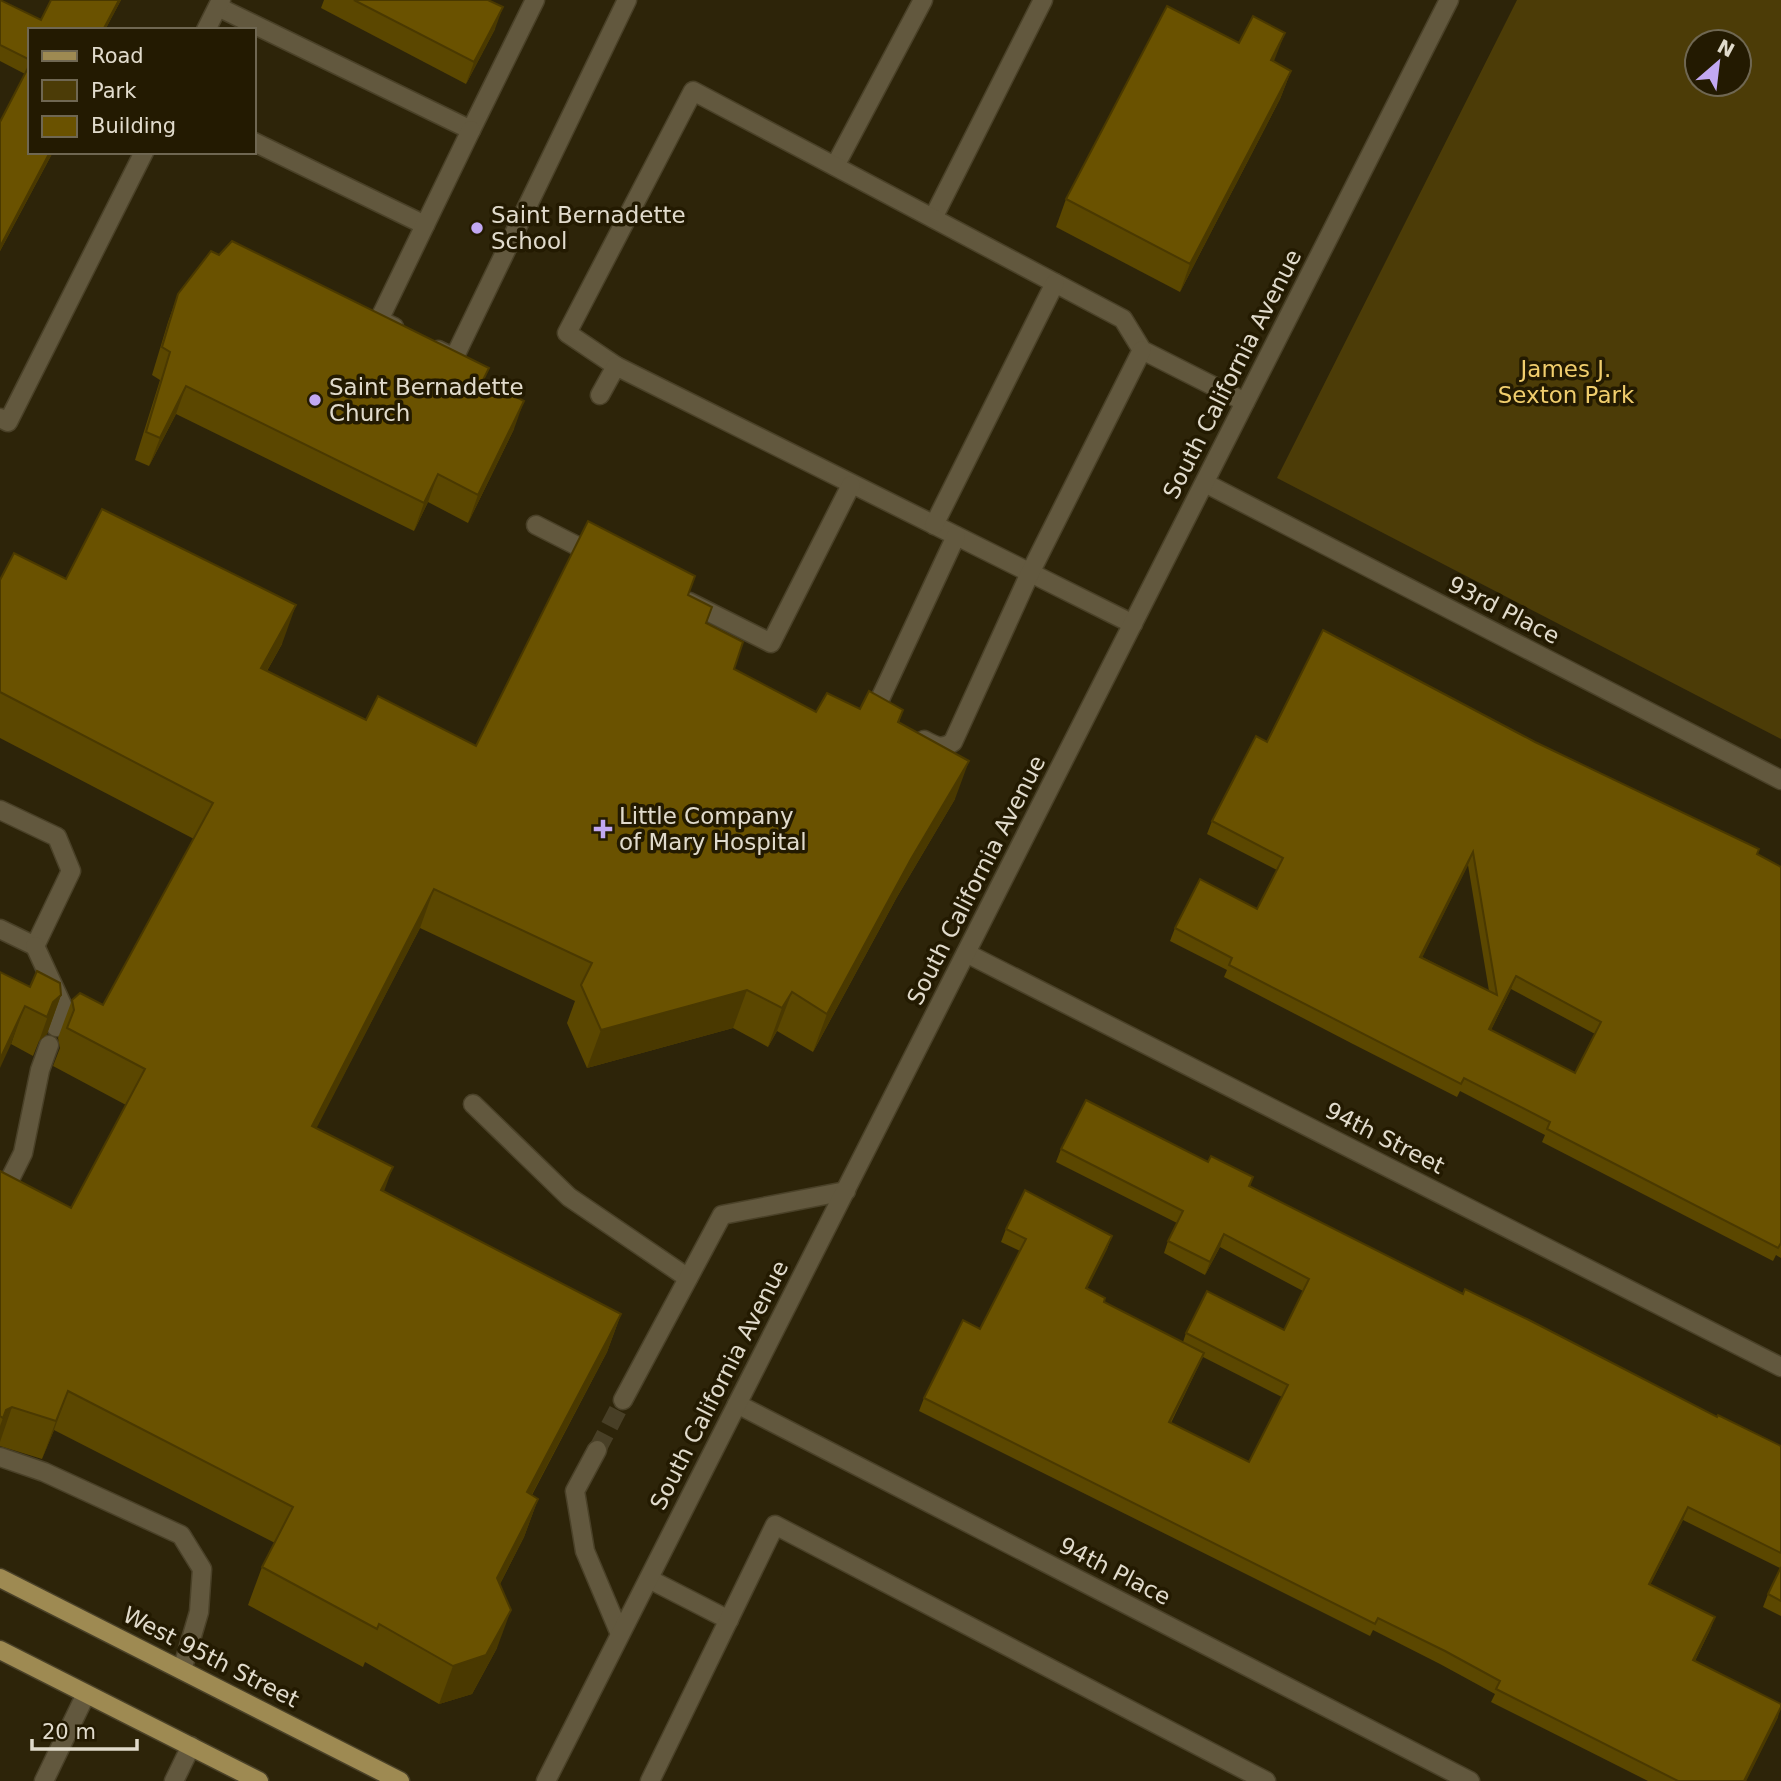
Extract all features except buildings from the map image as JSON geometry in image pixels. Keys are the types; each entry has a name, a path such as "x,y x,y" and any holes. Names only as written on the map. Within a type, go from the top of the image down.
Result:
{"main road":[{"name":"West 95th Street","path":"0,1578 400,1781"},
{"path":"0,1650 259,1781"}],"street":[{"path":"535,0 379,320 454,358 627,0"},
{"path":"835,166 923,0"},
{"path":"933,218 1043,0"},
{"name":"South California Avenue","path":"546,1781 1449,0"},
{"path":"207,28 220,4 471,130"},
{"path":"1133,624 615,366 567,333 694,91 1124,319 1142,350 1245,402"},
{"path":"256,143 425,225"},
{"path":"4,420 143,154"},
{"path":"934,525 1055,283"},
{"path":"956,536 880,699 881,715 938,747 946,747 953,742 1030,573 1142,350"},
{"path":"600,395 615,366"},
{"name":"93rd Place","path":"1205,483 1781,780"},
{"path":"672,593 771,643 851,485"},
{"path":"536,525 610,562"},
{"path":"0,810 57,837 71,871 35,946"},
{"path":"0,929 35,946 64,1009 56,1027"},
{"name":"94th Street","path":"966,953 1781,1367"},
{"path":"0,1199 23,1153 40,1070 49,1045"},
{"path":"473,1104 569,1197 688,1278"},
{"path":"624,1400 722,1216 846,1191"},
{"name":"94th Place","path":"737,1404 1470,1781"},
{"path":"597,1450 575,1491 585,1551 620,1634"},
{"path":"0,1457 44,1472 181,1535 202,1569 199,1612 182,1670"},
{"path":"650,1781 775,1525 1266,1781"},
{"path":"649,1579 729,1620"},
{"path":"44,1781 86,1693"},
{"path":"174,1781 191,1746"}],"green space":[{"name":"James J. Sexton Park","path":"1517,0 1781,0 1781,739 1277,478"}],"tunnel":[{"path":"597,1450 623,1400"}],"place":[{"name":"Saint Bernadette School","path":"477,228"},
{"name":"Saint Bernadette Church","path":"315,400"},
{"name":"Little Company of Mary Hospital","path":"603,829"}]}
